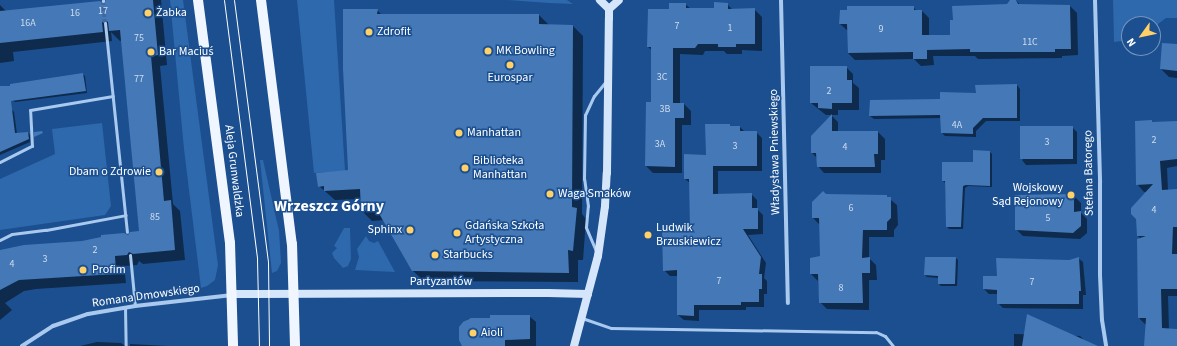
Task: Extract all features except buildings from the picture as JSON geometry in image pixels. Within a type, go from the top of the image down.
[{"type":"main road","name":"Aleja Grunwaldzka","points":[[198,0],[230,243],[233,294],[233,346]]},
{"type":"main road","points":[[261,0],[292,244],[295,293],[295,346]]},
{"type":"street","points":[[574,346],[598,256],[607,173],[609,9],[600,0]]},
{"type":"street","points":[[609,9],[619,0]]},
{"type":"street","name":"Władysława Pniewskiego","points":[[781,0],[788,303]]},
{"type":"street","name":"Stefana Batorego","points":[[1095,0],[1100,183],[1100,282],[1102,320],[1106,346]]},
{"type":"street","name":"Partyzantów","points":[[233,294],[588,294]]},
{"type":"street","name":"Romana Dmowskiego","points":[[22,346],[53,326],[68,319],[125,307],[233,294]]},
{"type":"lane","points":[[105,23],[127,232]]},
{"type":"lane","points":[[598,256],[586,227],[588,206],[584,179],[585,115],[594,96],[608,77]]},
{"type":"lane","points":[[0,162],[32,146],[30,110],[113,96]]},
{"type":"lane","points":[[0,240],[12,234],[46,230],[126,215]]},
{"type":"lane","points":[[130,255],[135,306]]},
{"type":"lane","points":[[125,307],[126,346]]},
{"type":"lane","points":[[582,318],[611,328],[876,332],[885,336],[893,346]]},
{"type":"shaded area","points":[[170,0],[183,0],[218,265],[215,280],[207,286],[201,288],[184,149]]},
{"type":"shaded area","points":[[297,0],[334,0],[345,171],[314,173]]},
{"type":"shaded area","points":[[508,0],[567,0],[573,4],[549,3]]},
{"type":"shaded area","points":[[1113,0],[1177,0],[1177,18],[1166,18],[1161,22],[1161,16],[1121,16],[1121,41],[1114,42]]},
{"type":"shaded area","points":[[102,123],[111,206],[105,215],[0,230],[0,179],[55,154],[52,129]]},
{"type":"shaded area","points":[[260,160],[263,160],[279,231],[281,263],[277,271],[272,273]]},
{"type":"shaded area","points":[[344,228],[350,228],[351,259],[348,266],[343,268],[334,258],[332,253],[337,248],[334,246]]},
{"type":"shaded area","points":[[366,236],[369,241],[374,243],[378,241],[395,272],[355,270],[359,257],[357,249]]},
{"type":"tunnel","points":[[103,1],[105,23]]},
{"type":"tram line","points":[[224,0],[257,259],[259,346]]},
{"type":"tram line","points":[[234,0],[268,262],[269,346]]},
{"type":"place","name":"Żabka","points":[[148,13]]},
{"type":"place","name":"Zdrofit","points":[[369,32]]},
{"type":"place","name":"MK Bowling","points":[[488,51]]},
{"type":"place","name":"Bar Maciuś","points":[[151,52]]},
{"type":"place","name":"Eurospar","points":[[510,65]]},
{"type":"place","name":"Manhattan","points":[[459,133]]},
{"type":"place","name":"Biblioteka Manhattan","points":[[465,168]]},
{"type":"place","name":"Dbam o Zdrowie","points":[[159,172]]},
{"type":"place","name":"Waga Smaków","points":[[550,194]]},
{"type":"place","name":"Wojskowy Sąd Rejonowy","points":[[1071,195]]},
{"type":"place","name":"Sphinx","points":[[410,230]]},
{"type":"place","name":"Gdańska Szkoła Artystyczna","points":[[457,233]]},
{"type":"place","name":"Ludwik Brzuskiewicz","points":[[648,235]]},
{"type":"place","name":"Starbucks","points":[[435,255]]},
{"type":"place","name":"Profim","points":[[83,270]]},
{"type":"place","name":"Aioli","points":[[473,333]]},
{"type":"district","name":"Wrzeszcz Górny","points":[[329,206]]}]
